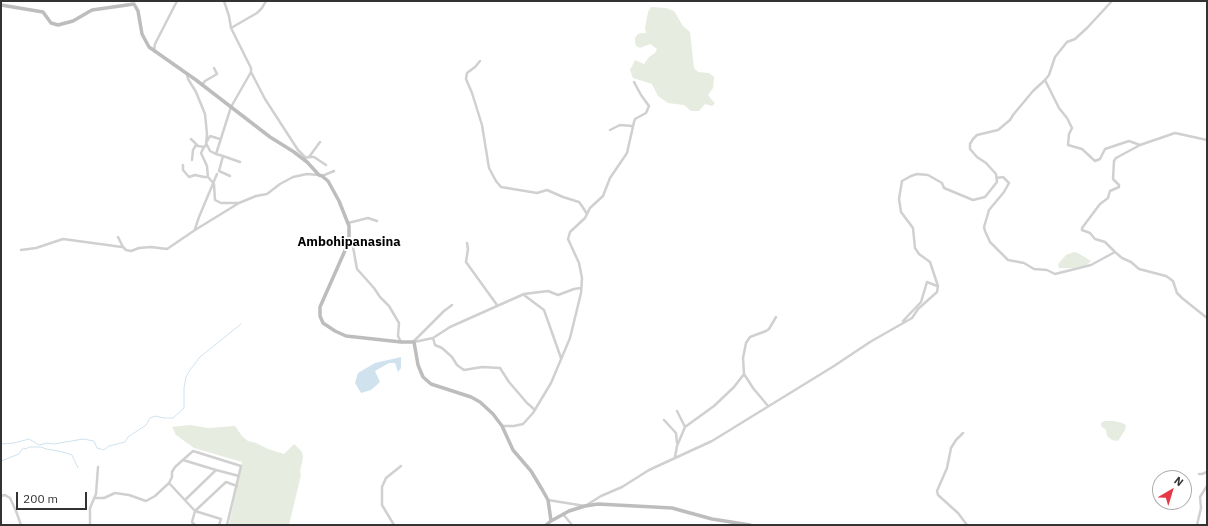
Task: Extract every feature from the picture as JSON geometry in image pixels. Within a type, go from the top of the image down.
[{"type":"street","points":[[154,52],[155,44],[177,1]]},
{"type":"street","points":[[224,1],[231,28],[265,99],[298,150],[328,181],[339,201],[348,224],[348,243],[320,307],[320,316],[323,323],[346,336],[414,342],[433,338],[450,327],[524,294],[548,291],[558,295],[581,288]]},
{"type":"street","points":[[231,28],[257,13],[266,1]]},
{"type":"street","points":[[546,525],[564,514],[585,506],[601,496],[622,487],[649,470],[712,440],[831,368],[899,324],[912,318],[918,309],[937,292],[938,286],[930,262],[919,254],[915,248],[913,228],[901,212],[899,199],[902,181],[917,174],[928,175],[942,183],[944,188],[972,200],[985,196],[997,182],[996,174],[970,149],[970,144],[977,135],[998,130],[1010,120],[1033,91],[1049,75],[1055,57],[1067,42],[1075,39],[1112,1]]},
{"type":"street","points":[[1,5],[43,12],[51,24],[58,25],[73,21],[92,10],[134,4],[138,11],[145,42],[154,52],[306,158],[314,157],[326,165]]},
{"type":"street","points":[[480,61],[467,72],[466,79],[482,125],[489,168],[496,181],[501,187],[537,193],[547,190],[579,202],[587,214]]},
{"type":"street","points":[[202,85],[205,81],[217,74],[214,68]]},
{"type":"street","points":[[216,154],[231,107],[251,72]]},
{"type":"street","points":[[187,74],[205,114],[206,143],[210,151],[240,162]]},
{"type":"street","points":[[1045,80],[1059,108],[1067,118],[1072,128],[1069,134],[1068,145],[1082,149],[1095,161],[1100,159],[1105,149],[1129,141],[1140,145]]},
{"type":"street","points":[[502,426],[524,424],[535,410],[551,383],[570,338],[582,278],[579,263],[568,238],[570,232],[578,226],[590,208],[603,196],[610,178],[627,153],[632,126],[635,119],[646,113],[650,106],[641,95],[634,82]]},
{"type":"street","points":[[610,130],[620,125],[632,126]]},
{"type":"street","points":[[1207,140],[1175,133],[1140,145],[1116,158],[1114,161],[1113,179],[1119,187],[1110,191],[1108,198],[1100,204],[1082,228],[1082,230],[1090,233],[1095,239],[1105,242],[1122,258],[1131,262],[1139,269],[1166,276],[1173,281],[1177,293],[1207,318]]},
{"type":"street","points":[[220,139],[210,136],[201,153],[207,166],[208,177],[214,184],[215,200],[221,203],[239,203]]},
{"type":"street","points":[[191,139],[204,147]]},
{"type":"street","points":[[306,158],[320,142]]},
{"type":"street","points":[[192,160],[192,150],[197,144]]},
{"type":"street","points":[[222,156],[219,172],[230,176]]},
{"type":"street","points":[[183,165],[183,170],[189,177],[195,175],[208,177]]},
{"type":"street","points":[[21,250],[36,248],[64,239],[122,247],[131,251],[139,248],[152,247],[167,249],[239,203],[256,196],[267,194],[280,184],[293,177],[306,174],[321,175],[334,171]]},
{"type":"street","points":[[195,230],[217,174]]},
{"type":"street","points":[[997,178],[1003,177],[1009,183],[1004,192],[988,210],[984,227],[990,242],[1008,260],[1024,263],[1034,269],[1047,270],[1055,274],[1091,265],[1115,252]]},
{"type":"street","points":[[348,224],[368,218],[377,221]]},
{"type":"street","points":[[118,237],[122,247]]},
{"type":"street","points":[[348,243],[353,247],[357,269],[389,306],[399,324],[398,336],[401,342]]},
{"type":"street","points":[[467,243],[468,249],[466,262],[497,306]]},
{"type":"street","points":[[899,324],[921,302],[927,282],[938,286]]},
{"type":"street","points":[[524,294],[544,310],[561,358]]},
{"type":"street","points":[[414,342],[444,311],[452,305]]},
{"type":"street","points":[[768,406],[744,374],[743,358],[746,343],[750,337],[766,331],[776,317]]},
{"type":"street","points":[[433,338],[435,345],[442,348],[452,357],[457,365],[464,370],[482,367],[500,368],[509,382],[527,404],[535,410]]},
{"type":"street","points":[[414,342],[418,365],[423,377],[432,384],[471,397],[480,402],[493,414],[502,426],[514,450],[531,471],[548,500],[551,521]]},
{"type":"street","points":[[675,458],[677,446],[685,427],[714,406],[734,387],[744,374]]},
{"type":"street","points":[[677,411],[685,427]]},
{"type":"street","points":[[664,420],[676,433],[677,446]]},
{"type":"street","points":[[963,433],[951,448],[947,468],[937,491],[938,495],[958,513],[967,525]]},
{"type":"street","points":[[94,498],[104,498],[115,493],[129,495],[146,501],[155,496],[169,483],[175,467],[193,451],[241,466],[227,525]]},
{"type":"street","points":[[183,460],[239,476]]},
{"type":"street","points":[[394,525],[382,505],[382,487],[386,478],[400,466]]},
{"type":"street","points":[[90,525],[90,508],[96,494],[98,467]]},
{"type":"street","points":[[185,500],[217,470]]},
{"type":"street","points":[[1198,474],[1207,472]]},
{"type":"street","points":[[194,525],[192,522],[195,511],[226,482],[237,486]]},
{"type":"street","points":[[169,483],[195,511],[222,519],[219,525]]},
{"type":"street","points":[[1197,525],[1201,508],[1200,497],[1207,486]]},
{"type":"street","points":[[1,496],[5,495],[10,498],[21,525]]},
{"type":"street","points":[[548,500],[585,506],[614,504],[667,508],[712,519],[750,525]]},
{"type":"street","points":[[564,514],[572,525]]},
{"type":"shaded area","points":[[651,7],[666,8],[674,11],[683,26],[690,32],[694,68],[698,72],[709,73],[714,77],[713,88],[708,95],[715,103],[712,106],[705,104],[699,111],[691,111],[684,105],[668,103],[658,96],[652,84],[633,78],[630,70],[635,60],[644,64],[657,49],[650,44],[640,48],[636,46],[635,42],[635,38],[638,34],[646,33],[645,28],[648,12]]},
{"type":"shaded area","points":[[1074,252],[1091,261],[1087,265],[1073,268],[1059,268],[1058,264],[1066,255]]},
{"type":"shaded area","points":[[1104,421],[1114,421],[1126,425],[1125,430],[1118,441],[1112,440],[1107,436],[1106,430],[1101,426],[1101,423]]},
{"type":"shaded area","points":[[190,425],[208,428],[235,426],[242,436],[248,441],[268,449],[284,454],[294,444],[302,452],[303,457],[300,472],[301,475],[289,525],[229,525],[242,462],[194,448],[176,435],[172,427]]},
{"type":"water","points":[[401,357],[401,368],[398,372],[395,363],[389,363],[375,371],[380,382],[371,390],[361,393],[355,383],[358,373],[375,363]]},
{"type":"waterway","points":[[1,444],[14,443],[29,439],[39,445],[83,439],[94,441],[97,448],[104,450],[109,446],[125,442],[128,437],[146,425],[150,418],[155,416],[173,418],[184,408],[184,388],[186,377],[190,370],[200,357],[241,324]]},
{"type":"waterway","points":[[1,461],[19,454],[23,448],[41,447],[72,455],[78,468]]},
{"type":"district","name":"Ambohipanasina","points":[[349,242]]}]
